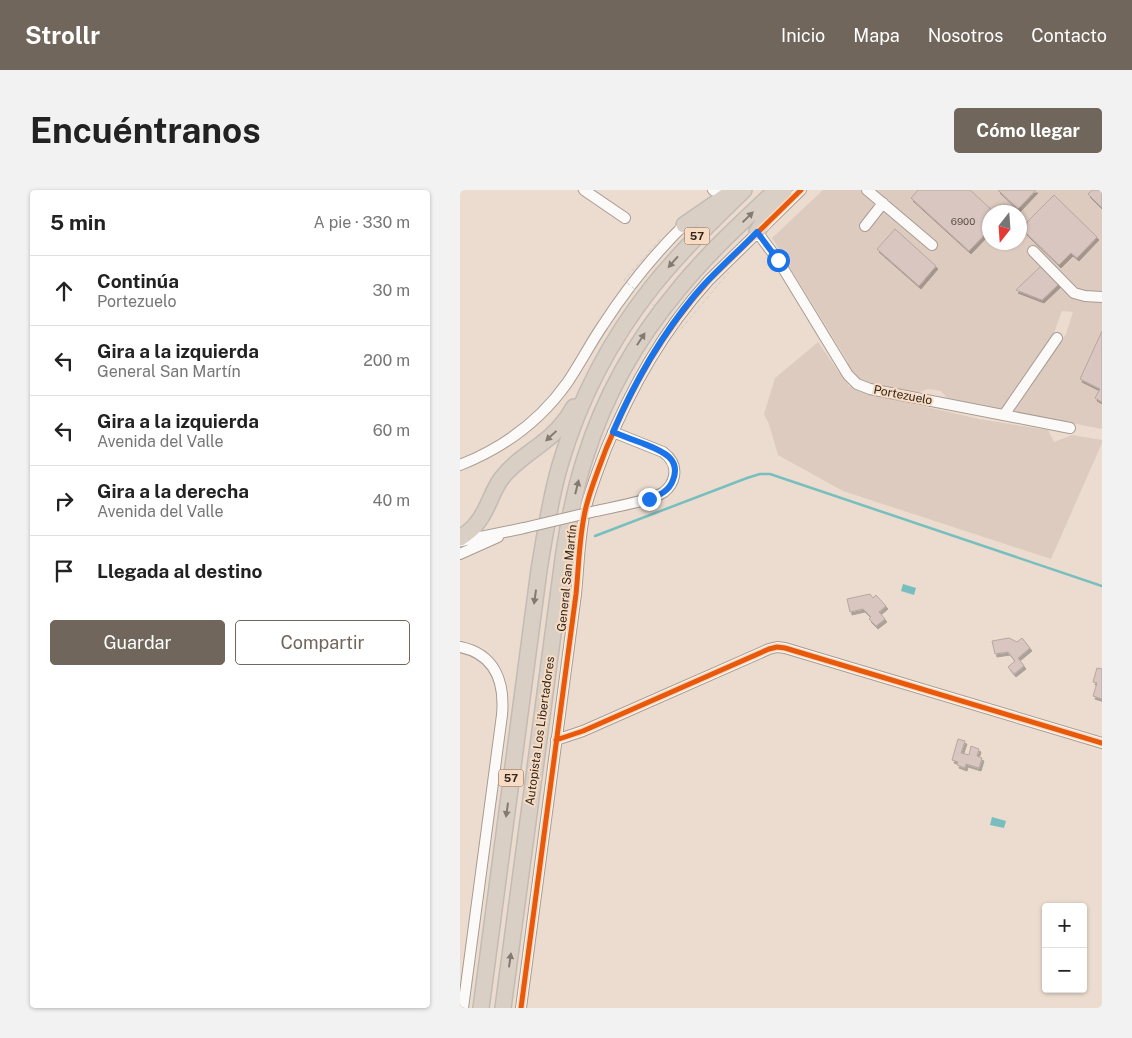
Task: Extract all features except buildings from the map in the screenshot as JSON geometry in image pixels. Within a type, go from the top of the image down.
[{"type":"highway","points":[[684,225],[734,190]]},
{"type":"highway","name":"Autopista Los Libertadores","points":[[480,1008],[547,520],[566,444],[599,367],[620,332],[653,286],[688,246],[744,190]]},
{"type":"highway","name":"Autopista Los Libertadores","points":[[503,1008],[563,558],[571,511],[584,460],[596,425],[611,392],[626,363],[650,325],[696,268],[776,190]]},
{"type":"highway","points":[[757,232],[785,190]]},
{"type":"highway","points":[[460,540],[477,524],[493,492],[508,471],[562,425],[599,367]]},
{"type":"street","points":[[584,190],[625,218]]},
{"type":"street","name":"General San Martín","points":[[521,1008],[576,594],[584,517],[592,487],[625,404],[642,373],[671,328],[696,295],[801,190]]},
{"type":"street","points":[[867,190],[932,245]]},
{"type":"street","points":[[460,465],[485,454],[507,441],[524,429],[549,405],[567,383],[624,295],[646,267],[717,191]]},
{"type":"street","points":[[864,226],[883,203]]},
{"type":"street","name":"Portezuelo","points":[[757,232],[778,260],[848,375],[858,384],[870,389],[1070,428]]},
{"type":"street","points":[[1033,251],[1074,292],[1085,296],[1102,297]]},
{"type":"street","points":[[1004,414],[1057,338]]},
{"type":"street","points":[[460,540],[524,528],[655,497],[666,491],[674,477],[674,465],[669,458],[663,452],[613,432]]},
{"type":"street","points":[[460,554],[513,530]]},
{"type":"street","points":[[460,647],[477,653],[494,669],[501,685],[503,708],[463,1008]]},
{"type":"street","points":[[556,740],[583,731],[777,647],[1102,743]]},
{"type":"path","points":[[660,238],[624,280],[681,329],[729,272]]},
{"type":"shaded area","points":[[823,190],[1102,190],[1102,429],[1015,412],[1015,408],[1066,334],[1073,312],[1062,311],[1054,333],[1003,410],[948,399],[941,391],[928,389],[917,393],[869,384],[856,378],[848,366],[848,362],[772,238]]},
{"type":"shaded area","points":[[818,342],[849,386],[861,392],[979,419],[1048,430],[1054,442],[1072,435],[1102,440],[1051,559],[843,491],[778,455],[769,424],[764,414],[775,378]]},
{"type":"water","points":[[903,584],[916,588],[914,595],[901,591]]},
{"type":"water","points":[[992,817],[1006,821],[1004,828],[990,825]]},
{"type":"waterway","points":[[595,536],[747,478],[760,474],[770,474],[1102,586]]},
{"type":"cycle path","points":[[521,1008],[576,594],[582,528],[593,485],[606,449],[638,381],[677,319],[709,280],[801,190]]},
{"type":"cycle path","points":[[556,740],[583,731],[777,647],[1102,743]]},
{"type":"route","points":[[649,499],[666,491],[673,481],[675,468],[672,461],[663,452],[613,432],[631,392],[655,350],[679,316],[709,280],[757,232],[778,260]]}]
